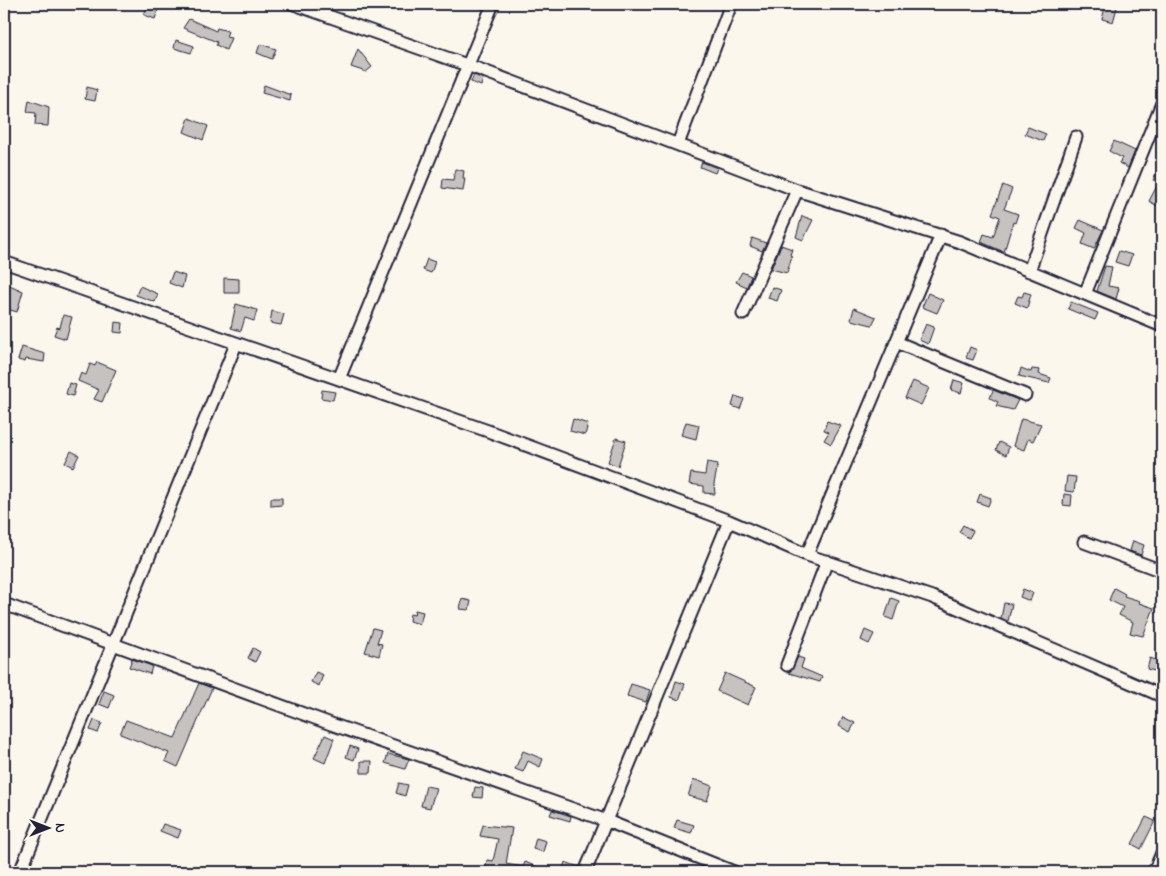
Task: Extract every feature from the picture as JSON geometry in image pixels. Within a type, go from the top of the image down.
[{"type":"street","points":[[294,4],[468,65],[796,190],[941,235],[1162,326]]},
{"type":"street","points":[[339,379],[493,4]]},
{"type":"street","points":[[678,144],[731,4]]},
{"type":"street","points":[[1086,294],[1162,103]]},
{"type":"street","points":[[1029,270],[1076,137]]},
{"type":"street","points":[[743,314],[796,190]]},
{"type":"street","points":[[807,555],[941,235]]},
{"type":"street","points":[[4,262],[488,431],[729,521],[807,555],[932,597],[1162,696]]},
{"type":"street","points":[[896,342],[1025,395]]},
{"type":"street","points":[[20,872],[236,344]]},
{"type":"street","points":[[586,872],[729,521]]},
{"type":"street","points":[[1084,542],[1162,571]]},
{"type":"street","points":[[788,665],[827,562]]},
{"type":"street","points":[[4,604],[331,724],[607,821],[707,867],[734,872]]},
{"type":"street","points":[[1154,872],[1162,852]]},
{"type":"building","points":[[151,4],[159,7],[155,19],[144,15],[147,7],[150,8]]},
{"type":"building","points":[[1106,4],[1118,4],[1113,22],[1102,19]]},
{"type":"building","points":[[189,19],[216,31],[217,28],[228,31],[226,37],[231,38],[226,50],[216,45],[217,42],[183,28]]},
{"type":"building","points":[[176,40],[194,46],[191,53],[174,48]]},
{"type":"building","points":[[260,44],[276,49],[272,59],[257,53]]},
{"type":"building","points":[[358,49],[372,67],[366,72],[351,67]]},
{"type":"building","points":[[474,75],[483,79],[481,86],[471,82]]},
{"type":"building","points":[[264,85],[291,95],[290,101],[262,93]]},
{"type":"building","points":[[87,87],[97,90],[95,101],[85,99]]},
{"type":"building","points":[[29,100],[49,107],[48,126],[35,125],[36,113],[27,112]]},
{"type":"building","points":[[189,118],[208,126],[203,140],[184,132]]},
{"type":"building","points":[[1028,127],[1046,134],[1043,141],[1025,134]]},
{"type":"building","points":[[1114,141],[1135,151],[1128,168],[1119,163],[1122,158],[1109,151]]},
{"type":"building","points":[[1162,159],[1162,201],[1159,207],[1149,201],[1159,182],[1153,180]]},
{"type":"building","points":[[702,162],[717,168],[715,173],[700,167]]},
{"type":"building","points":[[455,169],[464,171],[463,191],[442,188],[443,179],[453,180]]},
{"type":"building","points":[[1003,185],[1012,189],[1004,209],[1018,214],[1015,223],[1013,222],[1004,252],[981,242],[984,234],[993,237],[1000,217],[992,214]]},
{"type":"building","points":[[802,216],[813,220],[803,240],[796,237]]},
{"type":"building","points":[[1080,220],[1103,230],[1094,249],[1082,244],[1086,233],[1076,228]]},
{"type":"building","points":[[752,238],[766,243],[762,251],[750,246]]},
{"type":"building","points":[[781,245],[792,249],[787,273],[771,269]]},
{"type":"building","points":[[1119,251],[1132,255],[1128,266],[1115,262]]},
{"type":"building","points":[[427,259],[435,262],[431,273],[423,270]]},
{"type":"building","points":[[1105,266],[1112,267],[1108,286],[1119,288],[1116,299],[1097,291]]},
{"type":"building","points":[[173,272],[185,276],[182,288],[169,283]]},
{"type":"building","points":[[742,272],[751,276],[747,287],[736,282]]},
{"type":"building","points":[[224,278],[239,279],[239,293],[224,293]]},
{"type":"building","points":[[5,283],[23,291],[17,312],[4,308]]},
{"type":"building","points":[[140,286],[158,294],[155,302],[136,295]]},
{"type":"building","points":[[772,287],[781,290],[777,301],[768,298]]},
{"type":"building","points":[[1024,292],[1031,294],[1027,308],[1015,303],[1018,296],[1022,297]]},
{"type":"building","points":[[928,293],[943,300],[937,313],[922,307]]},
{"type":"building","points":[[1071,302],[1098,313],[1095,320],[1068,309]]},
{"type":"building","points":[[236,304],[257,310],[254,321],[245,318],[241,331],[231,328]]},
{"type":"building","points":[[854,308],[876,317],[872,325],[851,320]]},
{"type":"building","points":[[272,311],[284,314],[281,325],[270,323]]},
{"type":"building","points":[[63,315],[72,317],[66,339],[54,335],[57,327],[60,328]]},
{"type":"building","points":[[115,322],[123,323],[122,333],[114,332]]},
{"type":"building","points":[[926,324],[934,327],[928,344],[919,340]]},
{"type":"building","points":[[22,347],[45,354],[44,362],[26,359],[25,362],[18,360]]},
{"type":"building","points":[[970,347],[977,350],[973,360],[966,358]]},
{"type":"building","points":[[97,362],[116,370],[102,402],[94,399],[99,390],[78,381],[81,373],[86,375],[90,364],[95,366]]},
{"type":"building","points":[[1021,368],[1031,372],[1032,369],[1040,370],[1039,374],[1051,378],[1049,383],[1019,376]]},
{"type":"building","points":[[954,380],[964,383],[961,393],[951,390]]},
{"type":"building","points":[[913,381],[929,388],[921,405],[905,398]]},
{"type":"building","points":[[69,383],[76,385],[73,396],[66,394]]},
{"type":"building","points":[[322,390],[335,392],[333,400],[321,398]]},
{"type":"building","points":[[993,390],[1018,400],[1013,410],[996,406],[998,402],[990,398]]},
{"type":"building","points":[[735,396],[744,399],[740,409],[732,406]]},
{"type":"building","points":[[573,419],[588,424],[585,435],[570,431]]},
{"type":"building","points":[[1021,419],[1041,424],[1033,441],[1028,439],[1024,450],[1013,446]]},
{"type":"building","points":[[827,421],[841,426],[831,444],[824,440],[829,432],[824,430]]},
{"type":"building","points":[[686,422],[699,425],[696,439],[681,435]]},
{"type":"building","points":[[616,438],[626,441],[618,466],[608,462]]},
{"type":"building","points":[[999,442],[1009,447],[1006,455],[996,450]]},
{"type":"building","points":[[71,451],[79,455],[73,467],[65,463]]},
{"type":"building","points":[[707,462],[718,464],[714,484],[715,494],[704,493],[704,486],[689,484],[691,473],[705,475]]},
{"type":"building","points":[[1067,476],[1076,477],[1074,492],[1065,491]]},
{"type":"building","points":[[980,494],[991,498],[988,506],[977,502]]},
{"type":"building","points":[[1064,494],[1072,495],[1071,506],[1063,505]]},
{"type":"building","points":[[271,498],[282,498],[282,505],[271,506]]},
{"type":"building","points":[[963,525],[973,531],[969,538],[959,532]]},
{"type":"building","points":[[1133,541],[1144,545],[1141,555],[1130,551]]},
{"type":"building","points":[[1114,588],[1125,594],[1124,596],[1154,608],[1143,636],[1130,633],[1133,622],[1119,615],[1123,607],[1109,600]]},
{"type":"building","points":[[1023,589],[1033,593],[1030,601],[1020,597]]},
{"type":"building","points":[[891,598],[899,601],[893,620],[885,617]]},
{"type":"building","points":[[462,599],[471,601],[469,610],[460,609]]},
{"type":"building","points":[[1004,603],[1012,604],[1008,621],[1001,618]]},
{"type":"building","points":[[415,610],[423,612],[420,624],[409,621],[410,614],[414,615]]},
{"type":"building","points":[[373,628],[381,630],[377,643],[382,644],[379,656],[365,652]]},
{"type":"building","points":[[865,630],[874,634],[869,644],[861,640]]},
{"type":"building","points":[[253,648],[260,652],[255,662],[248,658]]},
{"type":"building","points":[[798,657],[804,659],[801,668],[822,677],[820,682],[789,673]]},
{"type":"building","points":[[1150,658],[1162,662],[1162,673],[1147,669]]},
{"type":"building","points":[[132,659],[152,666],[150,674],[129,667]]},
{"type":"building","points":[[316,672],[323,675],[319,686],[311,682]]},
{"type":"building","points":[[725,673],[756,687],[748,705],[717,691]]},
{"type":"building","points":[[676,681],[685,684],[679,700],[671,697]]},
{"type":"building","points":[[199,683],[212,688],[178,767],[165,761],[169,753],[120,734],[126,720],[175,738]]},
{"type":"building","points":[[631,684],[650,690],[646,702],[627,696]]},
{"type":"building","points":[[104,691],[114,695],[109,708],[99,704]]},
{"type":"building","points":[[843,717],[855,723],[850,732],[839,726]]},
{"type":"building","points":[[94,720],[102,723],[98,733],[90,730]]},
{"type":"building","points":[[325,735],[334,739],[325,763],[314,758]]},
{"type":"building","points":[[350,746],[358,749],[354,760],[346,757]]},
{"type":"building","points":[[523,751],[543,759],[540,767],[528,761],[523,772],[515,769]]},
{"type":"building","points":[[388,754],[409,759],[405,769],[385,763]]},
{"type":"building","points":[[361,761],[372,761],[371,773],[361,773]]},
{"type":"building","points":[[696,780],[712,786],[707,801],[688,796],[693,781]]},
{"type":"building","points":[[399,783],[408,785],[405,796],[396,793]]},
{"type":"building","points":[[426,786],[436,788],[430,808],[421,806]]},
{"type":"building","points":[[475,787],[483,788],[482,798],[473,797]]},
{"type":"building","points":[[552,810],[571,816],[570,821],[550,815]]},
{"type":"building","points":[[1146,817],[1155,821],[1141,849],[1132,844]]},
{"type":"building","points":[[677,820],[694,825],[691,833],[674,828]]},
{"type":"building","points":[[163,824],[181,830],[178,838],[160,831]]},
{"type":"building","points":[[483,825],[512,828],[506,864],[523,867],[525,862],[549,872],[485,872],[487,860],[493,861],[498,839],[480,836]]},
{"type":"building","points":[[536,838],[546,841],[543,852],[533,849]]},
{"type":"building","points":[[565,862],[579,867],[578,872],[562,872]]}]
